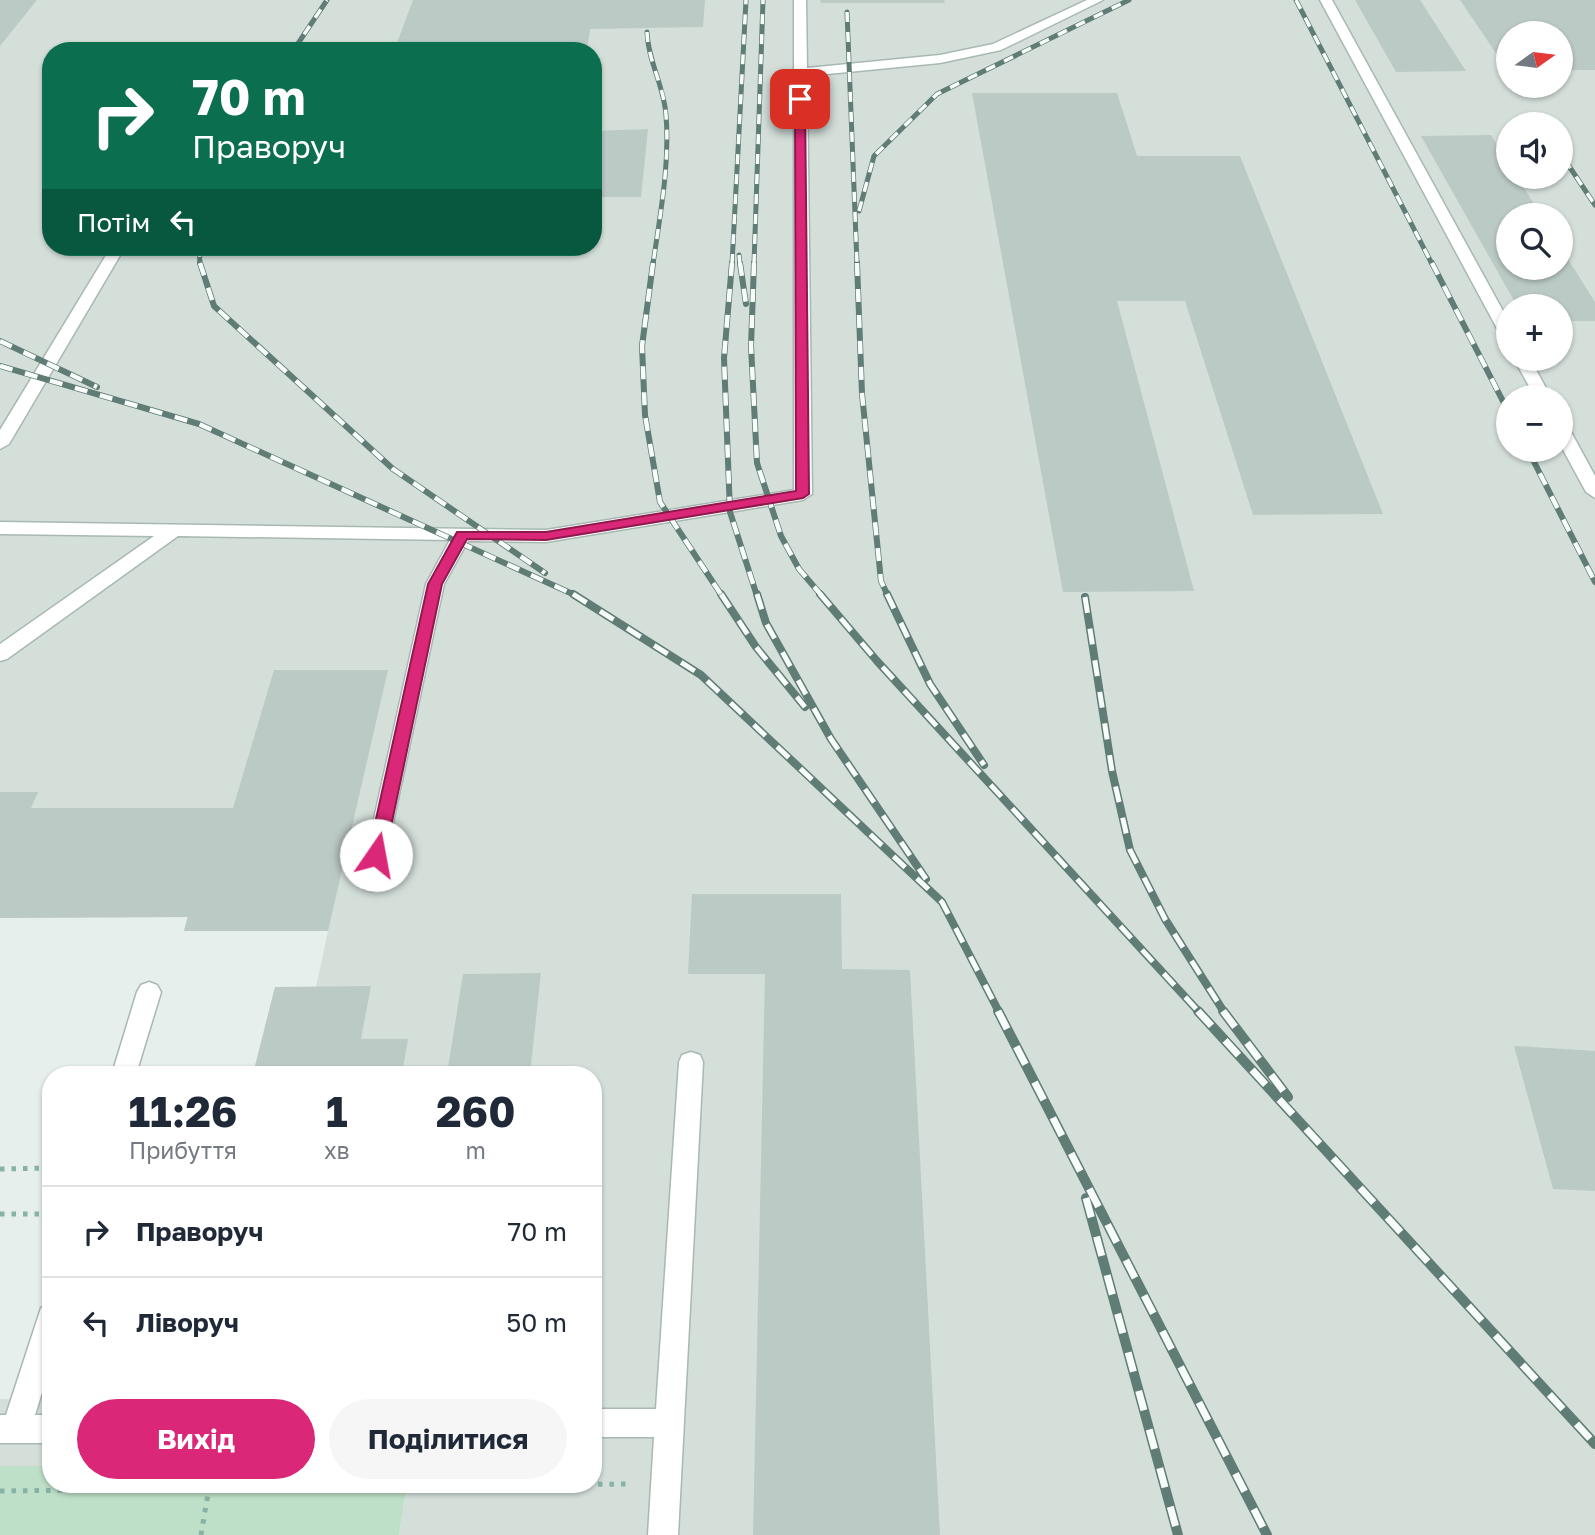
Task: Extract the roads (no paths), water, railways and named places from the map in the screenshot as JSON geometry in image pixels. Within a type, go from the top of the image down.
[{"type":"lane","points":[[0,528],[546,536],[803,494],[800,0]]},
{"type":"lane","points":[[800,73],[940,59],[997,47],[1097,0]]},
{"type":"lane","points":[[1326,0],[1496,312]]},
{"type":"lane","points":[[0,444],[113,256]]},
{"type":"lane","points":[[1573,452],[1595,492]]},
{"type":"lane","points":[[0,654],[175,530]]},
{"type":"lane","points":[[371,882],[435,584],[462,535]]},
{"type":"lane","points":[[126,1066],[149,992]]},
{"type":"lane","points":[[663,1535],[691,1062]]},
{"type":"lane","points":[[42,1340],[8,1429],[42,1429]]},
{"type":"lane","points":[[602,1423],[670,1423]]},
{"type":"railway","points":[[299,42],[327,0]]},
{"type":"railway","points":[[732,264],[746,0]]},
{"type":"railway","points":[[754,264],[763,0]]},
{"type":"railway","points":[[859,211],[874,156],[937,94],[1129,0]]},
{"type":"railway","points":[[1296,0],[1432,264]]},
{"type":"railway","points":[[847,12],[857,264]]},
{"type":"railway","points":[[647,32],[650,53],[665,104],[667,134],[664,190],[653,264]]},
{"type":"railway","points":[[1573,172],[1595,205]]},
{"type":"railway","points":[[739,255],[740,264]]},
{"type":"railway","points":[[200,256],[200,264]]},
{"type":"railway","points":[[200,263],[214,306],[393,469],[545,573]]},
{"type":"railway","points":[[653,263],[642,346],[645,415],[660,502],[722,596]]},
{"type":"railway","points":[[732,263],[724,358],[730,512],[757,596]]},
{"type":"railway","points":[[740,263],[746,304]]},
{"type":"railway","points":[[754,263],[751,346],[757,463],[781,536],[799,569],[822,596]]},
{"type":"railway","points":[[857,263],[862,394],[881,581],[888,596]]},
{"type":"railway","points":[[1432,263],[1496,388]]},
{"type":"railway","points":[[0,341],[97,387]]},
{"type":"railway","points":[[0,366],[199,424],[574,595]]},
{"type":"railway","points":[[1534,462],[1595,582]]},
{"type":"railway","points":[[721,594],[756,647],[805,707]]},
{"type":"railway","points":[[757,594],[766,623],[831,739],[926,879]]},
{"type":"railway","points":[[820,594],[877,661],[1199,1012]]},
{"type":"railway","points":[[887,594],[930,684],[984,765]]},
{"type":"railway","points":[[574,595],[701,675],[942,902],[999,1012]]},
{"type":"railway","points":[[1085,597],[1112,771],[1130,850],[1165,919],[1224,1012]]},
{"type":"railway","points":[[998,1011],[1267,1535]]},
{"type":"railway","points":[[1198,1011],[1595,1444]]},
{"type":"railway","points":[[1223,1011],[1288,1097]]},
{"type":"railway","points":[[1086,1198],[1178,1535]]}]
